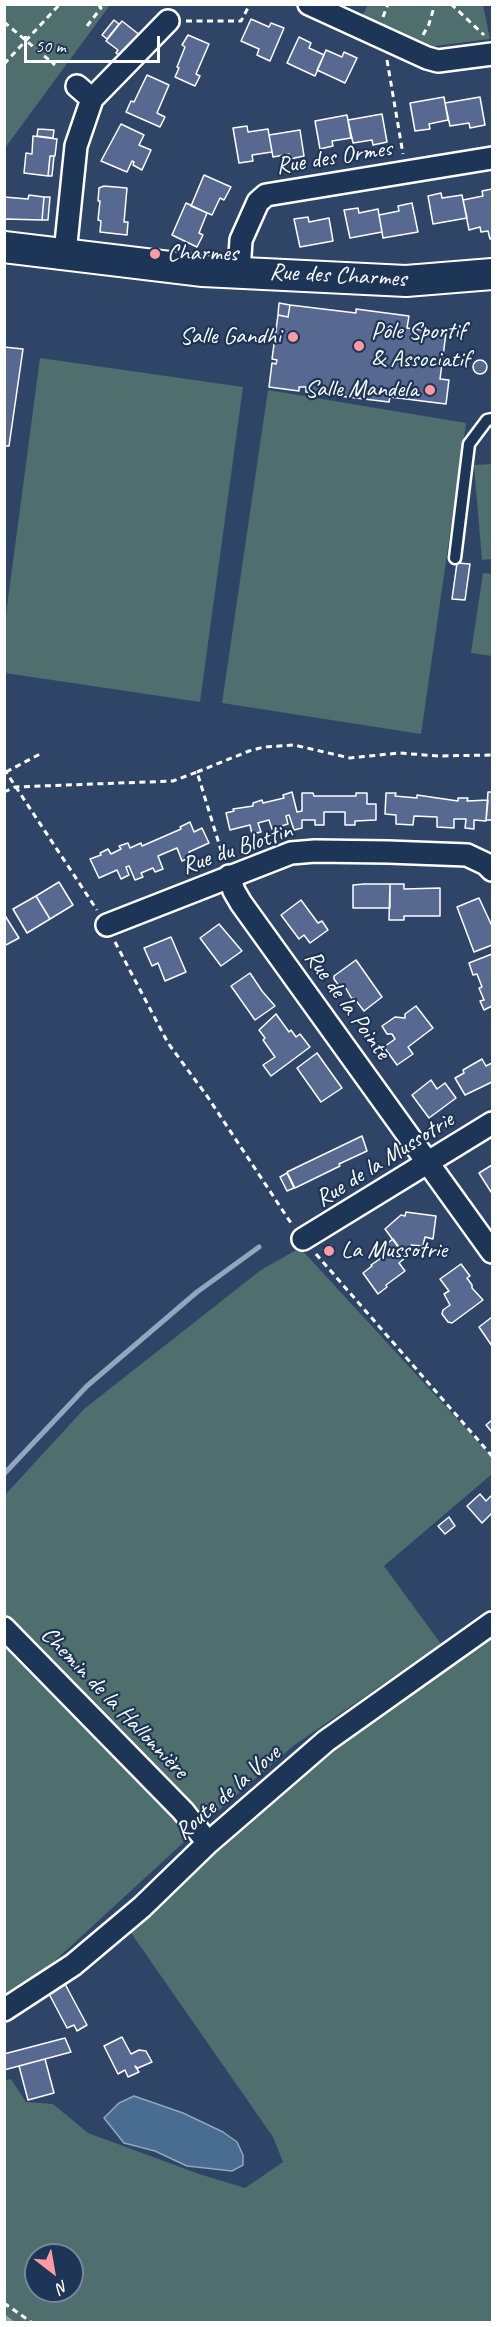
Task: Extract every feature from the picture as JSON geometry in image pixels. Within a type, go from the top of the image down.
[{"type":"street","points":[[309,4],[438,61],[489,44]]},
{"type":"street","points":[[65,253],[76,146],[85,93],[168,21]]},
{"type":"street","name":"Rue des Ormes","points":[[239,272],[241,240],[258,202],[266,195],[492,158]]},
{"type":"street","name":"Rue des Charmes","points":[[4,247],[203,271],[406,281],[492,274]]},
{"type":"street","name":"Rue du Blottin","points":[[107,925],[291,853],[315,851],[467,855],[486,864],[492,870]]},
{"type":"street","name":"Rue de la Pointe","points":[[229,876],[234,891],[242,903],[492,1252]]},
{"type":"street","name":"Rue de la Mussotrie","points":[[303,1239],[492,1123]]},
{"type":"street","name":"Route de la Vove","points":[[4,2010],[74,1965],[142,1907],[208,1843],[326,1741],[492,1623]]},
{"type":"street","name":"Chemin de la Hallonnière","points":[[4,1628],[183,1811],[208,1843]]},
{"type":"lane","points":[[455,558],[468,444],[488,420],[492,419]]},
{"type":"path","points":[[4,64],[60,4]]},
{"type":"path","points":[[87,26],[101,8],[98,4]]},
{"type":"path","points":[[168,21],[241,21],[250,4]]},
{"type":"path","points":[[418,54],[435,4]]},
{"type":"path","points":[[451,4],[489,44]]},
{"type":"path","points":[[4,22],[55,65]]},
{"type":"path","points":[[389,41],[386,56],[406,172]]},
{"type":"path","points":[[4,792],[15,787],[173,781],[264,747],[294,745],[350,758],[399,753],[438,756],[492,755]]},
{"type":"path","points":[[6,771],[40,754]]},
{"type":"path","points":[[197,772],[229,876]]},
{"type":"path","points":[[207,1096],[303,1239],[492,1456]]},
{"type":"path","points":[[4,2303],[31,2322]]},
{"type":"green space","points":[[4,5],[110,5],[5,148]]},
{"type":"green space","points":[[368,5],[483,5],[490,39],[427,47],[362,16]]},
{"type":"green space","points":[[40,358],[243,387],[200,702],[5,673],[5,622]]},
{"type":"green space","points":[[268,390],[466,423],[421,734],[222,703]]},
{"type":"green space","points":[[492,464],[492,559],[482,560],[474,465]]},
{"type":"green space","points":[[483,573],[492,574],[492,656],[471,653]]},
{"type":"green space","points":[[300,1248],[492,1457],[492,1474],[384,1566],[441,1644],[293,1746],[210,1818],[46,1969],[5,1998],[4,1496],[84,1409],[261,1270]]},
{"type":"green space","points":[[492,1637],[492,2322],[5,2322],[5,2081],[11,2079],[26,2102],[53,2104],[88,2133],[199,2174],[245,2188],[283,2162],[273,2137],[129,1930],[330,1752]]},
{"type":"water","points":[[134,2096],[183,2113],[223,2132],[237,2142],[243,2155],[243,2165],[232,2171],[187,2166],[155,2151],[124,2143],[104,2118],[119,2103]]},
{"type":"building","points":[[251,19],[269,27],[271,23],[284,28],[270,61],[257,55],[259,49],[241,41]]},
{"type":"building","points":[[114,20],[119,24],[107,39],[102,35]]},
{"type":"building","points":[[122,21],[141,36],[123,58],[116,53],[118,50],[106,41]]},
{"type":"building","points":[[188,35],[209,44],[196,74],[200,76],[195,86],[175,77],[185,47],[182,45]]},
{"type":"building","points":[[299,37],[311,43],[309,48],[324,55],[315,76],[287,63]]},
{"type":"building","points":[[326,50],[342,57],[344,52],[357,58],[345,83],[317,70]]},
{"type":"building","points":[[147,75],[169,85],[157,113],[165,117],[160,127],[126,112],[131,101],[134,102]]},
{"type":"building","points":[[444,97],[448,120],[429,124],[430,129],[415,131],[410,103]]},
{"type":"building","points":[[480,97],[485,125],[470,128],[469,123],[450,126],[445,103]]},
{"type":"building","points":[[382,114],[387,142],[373,145],[372,140],[353,143],[348,120]]},
{"type":"building","points":[[347,115],[351,138],[332,141],[333,146],[320,149],[315,121]]},
{"type":"building","points":[[121,124],[144,135],[139,145],[151,150],[142,170],[133,165],[132,161],[127,172],[101,161]]},
{"type":"building","points":[[247,126],[248,132],[268,129],[272,152],[252,155],[253,161],[239,163],[233,128]]},
{"type":"building","points":[[38,129],[54,130],[53,138],[37,136]]},
{"type":"building","points":[[300,130],[304,156],[290,159],[289,154],[273,157],[269,135]]},
{"type":"building","points":[[33,136],[57,139],[55,156],[50,156],[48,176],[24,173],[26,153],[32,154]]},
{"type":"building","points":[[50,156],[54,156],[52,176],[48,176]]},
{"type":"building","points":[[204,175],[231,187],[224,200],[220,198],[212,215],[191,206]]},
{"type":"building","points":[[104,186],[127,188],[124,222],[128,222],[127,235],[100,232],[99,188]]},
{"type":"building","points":[[492,189],[492,238],[490,239],[488,231],[481,232],[480,227],[469,230],[463,200],[483,196],[482,191]]},
{"type":"building","points":[[441,193],[442,198],[462,195],[467,218],[433,224],[428,196]]},
{"type":"building","points":[[29,195],[44,197],[42,220],[5,219],[4,221],[4,197],[28,199]]},
{"type":"building","points":[[44,197],[50,197],[48,220],[42,220]]},
{"type":"building","points":[[186,203],[207,213],[199,233],[203,235],[197,247],[172,235]]},
{"type":"building","points":[[412,203],[418,232],[383,238],[379,215],[399,211],[398,206]]},
{"type":"building","points":[[358,208],[359,213],[378,209],[382,232],[350,238],[344,210]]},
{"type":"building","points":[[308,217],[309,222],[329,218],[333,241],[300,247],[294,219]]},
{"type":"building","points":[[279,303],[290,305],[288,317],[278,315]]},
{"type":"building","name":"Pôle Sportif & Associatif","points":[[290,305],[356,313],[356,309],[409,316],[407,328],[446,333],[440,379],[449,380],[446,404],[390,397],[389,402],[306,392],[306,387],[299,387],[299,391],[269,387],[272,363],[276,364],[277,360],[272,359],[278,315],[288,317]]},
{"type":"building","points":[[4,347],[23,349],[9,446],[4,446]]},
{"type":"building","points":[[477,360],[483,360],[487,367],[483,374],[477,374],[473,370],[473,364]]},
{"type":"building","points":[[457,563],[470,564],[465,600],[452,599]]},
{"type":"building","points":[[292,792],[297,812],[302,811],[302,793],[313,793],[314,796],[356,796],[356,793],[367,793],[367,804],[376,804],[376,820],[355,821],[355,825],[345,825],[345,812],[324,812],[324,825],[315,825],[315,820],[302,820],[302,828],[294,830],[289,815],[286,816],[288,824],[272,829],[269,820],[258,823],[261,832],[252,834],[250,825],[230,830],[226,813],[234,811],[233,809],[253,806],[253,803],[262,800],[263,803],[284,798],[283,795]]},
{"type":"building","points":[[488,792],[492,792],[492,820],[486,820]]},
{"type":"building","points":[[386,793],[396,793],[395,796],[417,798],[417,795],[458,801],[458,798],[468,798],[467,801],[488,800],[486,821],[474,820],[474,829],[465,828],[466,819],[454,819],[454,828],[437,827],[437,817],[414,816],[413,825],[396,824],[396,815],[385,814]]},
{"type":"building","points":[[190,822],[194,832],[202,828],[209,843],[189,852],[191,857],[182,861],[177,848],[158,856],[163,869],[155,872],[153,868],[141,873],[143,877],[135,880],[129,866],[126,867],[129,875],[121,879],[117,870],[99,878],[90,859],[101,855],[100,853],[108,849],[111,854],[121,849],[119,846],[128,843],[130,848],[141,843],[142,846],[181,829],[180,827]]},
{"type":"building","points":[[59,882],[73,905],[50,919],[36,896]]},
{"type":"building","points":[[390,884],[390,908],[353,908],[353,885]]},
{"type":"building","points":[[390,884],[404,884],[404,889],[440,888],[440,916],[404,916],[404,920],[389,920]]},
{"type":"building","points":[[36,896],[50,919],[27,933],[13,909]]},
{"type":"building","points":[[479,898],[492,926],[492,945],[474,952],[457,907]]},
{"type":"building","points":[[301,900],[318,923],[322,921],[328,930],[310,943],[304,935],[299,939],[281,915]]},
{"type":"building","points":[[4,914],[19,938],[4,946]]},
{"type":"building","points":[[219,924],[242,951],[221,966],[200,938]]},
{"type":"building","points":[[171,937],[186,972],[165,981],[158,963],[152,966],[144,948]]},
{"type":"building","points":[[492,954],[492,1006],[484,1010],[480,1001],[484,1000],[479,988],[482,987],[477,974],[473,975],[469,963]]},
{"type":"building","points":[[356,960],[382,997],[364,1011],[354,998],[352,999],[344,985],[339,986],[334,979],[334,976]]},
{"type":"building","points":[[250,973],[275,1006],[255,1020],[231,986]]},
{"type":"building","points":[[416,1006],[433,1028],[408,1047],[413,1054],[397,1065],[384,1047],[395,1039],[392,1034],[387,1034],[382,1026],[395,1017],[405,1018],[405,1014]]},
{"type":"building","points":[[276,1014],[289,1032],[291,1030],[296,1037],[300,1034],[310,1047],[271,1076],[263,1065],[275,1057],[259,1030]]},
{"type":"building","points":[[317,1053],[342,1088],[321,1102],[297,1068]]},
{"type":"building","points":[[482,1059],[486,1066],[492,1063],[492,1082],[465,1095],[455,1078],[464,1073],[463,1070]]},
{"type":"building","points":[[431,1080],[437,1089],[445,1083],[456,1098],[429,1118],[412,1095]]},
{"type":"building","points":[[362,1136],[367,1151],[295,1188],[287,1172]]},
{"type":"building","points":[[492,1165],[492,1191],[491,1192],[479,1173]]},
{"type":"building","points":[[287,1173],[294,1188],[287,1191],[280,1177]]},
{"type":"building","points":[[406,1212],[436,1216],[433,1239],[425,1237],[423,1246],[411,1245],[402,1252],[385,1229],[401,1215],[405,1216]]},
{"type":"building","points":[[393,1239],[406,1257],[399,1263],[405,1271],[378,1294],[363,1273],[390,1252],[385,1245]]},
{"type":"building","name":"La Mussotrie","points":[[331,1245],[335,1251],[326,1256],[323,1250]]},
{"type":"building","points":[[461,1264],[470,1276],[467,1278],[472,1288],[483,1300],[452,1323],[448,1322],[442,1314],[443,1310],[450,1305],[444,1294],[449,1291],[440,1279]]},
{"type":"building","points":[[492,1317],[492,1346],[479,1327]]},
{"type":"building","points":[[492,1420],[492,1430],[491,1431],[486,1425]]},
{"type":"building","points":[[480,1494],[486,1501],[492,1495],[492,1513],[482,1523],[467,1506]]},
{"type":"building","points":[[449,1517],[455,1526],[445,1534],[438,1526]]},
{"type":"building","points":[[65,1984],[87,2025],[77,2031],[74,2025],[67,2028],[48,1992]]},
{"type":"building","points":[[122,2037],[131,2054],[139,2050],[146,2051],[152,2062],[138,2068],[135,2066],[139,2072],[128,2077],[125,2070],[118,2074],[104,2046]]},
{"type":"building","points":[[65,2038],[71,2052],[4,2070],[4,2054]]},
{"type":"building","points":[[45,2059],[54,2093],[28,2100],[19,2066]]},
{"type":"waterway","points":[[4,1474],[87,1386],[197,1292],[259,1247]]},
{"type":"waterway","points":[[4,2317],[11,2322]]},
{"type":"place","name":"Charmes","points":[[155,254]]},
{"type":"place","name":"Salle Gandhi","points":[[293,337]]},
{"type":"place","name":"Pôle Sportif & Associatif","points":[[359,346]]},
{"type":"place","name":"Salle Mandela","points":[[430,390]]},
{"type":"place","name":"La Mussotrie","points":[[329,1251]]}]
